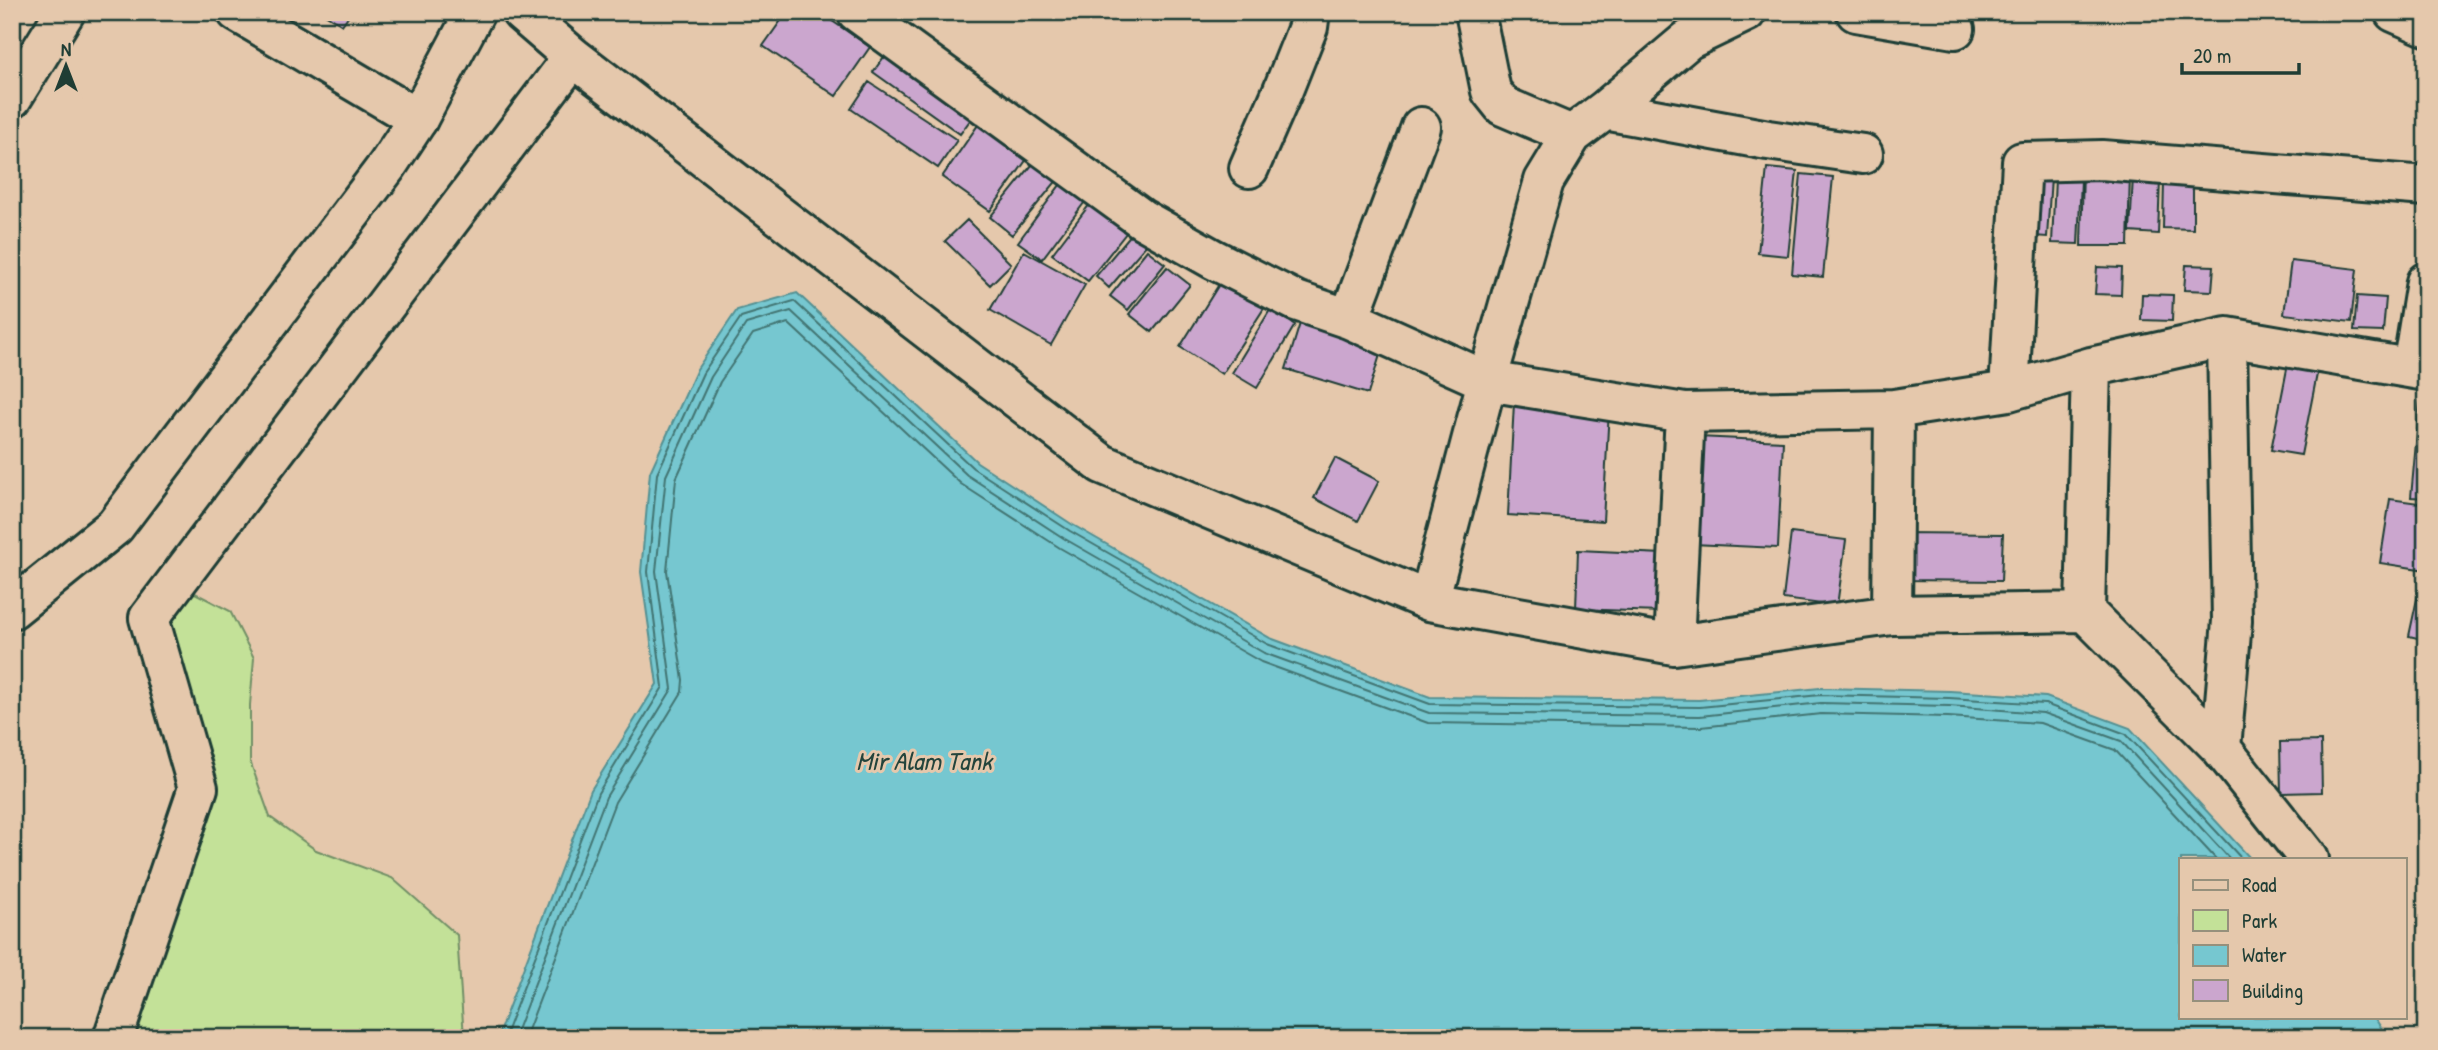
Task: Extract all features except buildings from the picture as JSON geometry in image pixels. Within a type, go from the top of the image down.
[{"type":"street","points":[[12,98],[65,12]]},
{"type":"street","points":[[237,12],[418,119]]},
{"type":"street","points":[[12,609],[115,526],[387,166],[418,119],[475,12]]},
{"type":"street","points":[[521,12],[573,57],[1102,464],[1429,601],[1674,645],[1892,615],[2084,612],[2221,748],[2308,858]]},
{"type":"street","points":[[857,12],[1142,219],[1296,301],[1349,319],[1487,381],[1685,413],[1894,410],[2009,391],[2091,367],[2227,337],[2419,369],[2426,282]]},
{"type":"street","points":[[1249,167],[1308,27],[1310,12]]},
{"type":"street","points":[[1475,12],[1491,91],[1503,106],[1572,135]]},
{"type":"street","points":[[1429,601],[1487,381],[1544,181],[1572,135],[1688,40],[1746,12]]},
{"type":"street","points":[[1856,12],[1955,29]]},
{"type":"street","points":[[2394,12],[2426,26]]},
{"type":"street","points":[[113,1038],[198,788],[149,618],[573,57]]},
{"type":"street","points":[[1605,110],[1768,140],[1863,154]]},
{"type":"street","points":[[1349,319],[1421,127]]},
{"type":"street","points":[[2009,391],[2022,162],[2102,160],[2426,186]]},
{"type":"street","points":[[2221,748],[2232,621],[2227,337]]},
{"type":"street","points":[[2084,612],[2091,367]]},
{"type":"street","points":[[1892,615],[1894,410]]},
{"type":"street","points":[[1674,645],[1685,413]]},
{"type":"green space","points":[[193,592],[230,611],[254,658],[250,705],[250,761],[270,817],[316,850],[392,878],[457,935],[464,1038],[128,1038],[209,790],[156,622]]},
{"type":"water","name":"Mir Alam Tank","points":[[797,293],[977,462],[1073,525],[1270,638],[1430,697],[1699,700],[1820,688],[1950,691],[2046,697],[2130,728],[2250,858],[2179,858],[2179,1018],[2375,1018],[2388,1038],[497,1038],[591,790],[657,684],[641,572],[650,472],[697,369],[737,310]]}]
